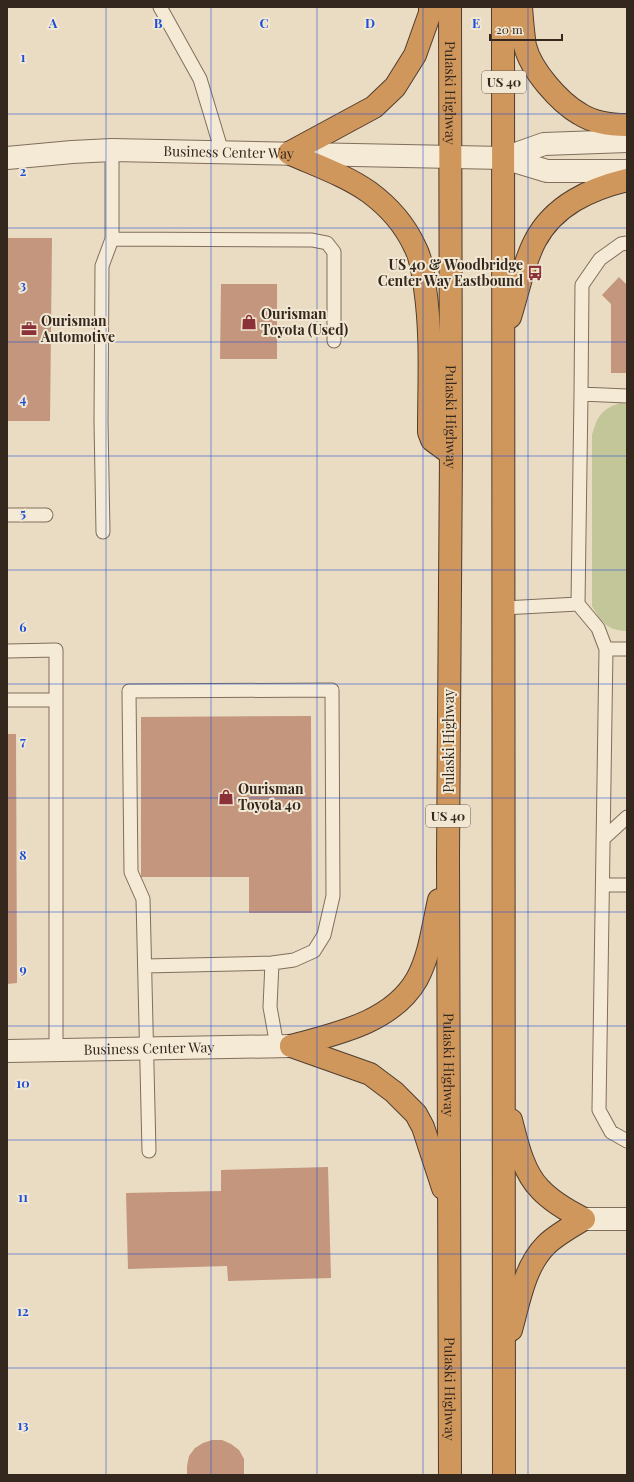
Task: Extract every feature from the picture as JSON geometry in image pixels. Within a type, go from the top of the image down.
[{"type":"highway","points":[[289,153],[374,107],[395,87],[415,55],[430,13],[430,7]]},
{"type":"highway","name":"Pulaski Highway","points":[[450,7],[451,454],[448,856],[450,1475]]},
{"type":"highway","name":"US 40","points":[[503,7],[504,1475]]},
{"type":"highway","points":[[522,7],[526,48],[536,70],[554,93],[580,115],[608,124],[627,125]]},
{"type":"highway","points":[[289,153],[351,181],[368,191],[385,204],[401,224],[416,248],[423,268],[429,317],[429,432],[432,440],[451,454]]},
{"type":"highway","points":[[503,341],[524,270],[535,241],[545,226],[581,194],[603,186],[627,180]]},
{"type":"highway","points":[[284,1046],[348,1031],[390,1008],[409,990],[422,967],[431,941],[448,856]]},
{"type":"highway","points":[[284,1046],[370,1074],[394,1092],[416,1114],[423,1127],[450,1209]]},
{"type":"highway","points":[[503,1091],[519,1151],[539,1189],[558,1205],[584,1219],[546,1245],[532,1262],[523,1286],[504,1354]]},
{"type":"street","points":[[504,158],[544,144],[627,140]]},
{"type":"street","name":"Business Center Way","points":[[7,158],[112,150],[504,158]]},
{"type":"street","points":[[504,158],[547,171],[627,171]]},
{"type":"street","name":"Business Center Way","points":[[7,1051],[284,1046]]},
{"type":"street","points":[[584,1219],[627,1219]]},
{"type":"lane","points":[[160,7],[200,79],[222,152]]},
{"type":"lane","points":[[103,532],[101,421],[102,266],[112,239],[112,150]]},
{"type":"lane","points":[[112,239],[312,240],[327,243],[334,252],[334,341]]},
{"type":"lane","points":[[627,243],[621,244],[600,260],[582,285],[578,604],[598,628],[606,649],[599,1110],[611,1132],[627,1141]]},
{"type":"lane","points":[[581,394],[627,396]]},
{"type":"lane","points":[[7,515],[46,515]]},
{"type":"lane","points":[[503,608],[578,604]]},
{"type":"lane","points":[[606,649],[627,649]]},
{"type":"lane","points":[[7,651],[56,650],[56,1050]]},
{"type":"lane","points":[[145,966],[272,963],[294,960],[314,951],[324,934],[330,916],[334,896],[332,690],[128,691],[131,872],[143,899],[149,1151]]},
{"type":"lane","points":[[7,700],[56,700]]},
{"type":"lane","points":[[603,839],[627,817]]},
{"type":"lane","points":[[603,885],[627,885]]},
{"type":"lane","points":[[272,963],[270,1007],[284,1046]]},
{"type":"green space","points":[[620,403],[627,404],[627,631],[620,631],[610,627],[602,621],[592,606],[592,435],[601,414],[608,408]]},
{"type":"building","name":"Ourisman Automotive","points":[[7,238],[52,238],[50,421],[7,421]]},
{"type":"building","points":[[619,277],[627,285],[627,373],[611,373],[611,304],[602,295]]},
{"type":"building","name":"Ourisman Toyota (Used)","points":[[221,284],[277,284],[277,359],[220,359]]},
{"type":"building","name":"Ourisman Toyota 40","points":[[311,716],[312,913],[249,913],[249,877],[141,877],[141,717]]},
{"type":"building","points":[[7,734],[16,734],[17,983],[7,984]]},
{"type":"building","points":[[328,1167],[331,1278],[228,1281],[227,1266],[128,1269],[126,1193],[221,1191],[221,1170]]},
{"type":"building","points":[[212,1440],[222,1440],[239,1450],[244,1459],[244,1475],[187,1475],[189,1456],[195,1448]]},
{"type":"place","name":"US 40 & Woodbridge Center Way Eastbound","points":[[535,273]]},
{"type":"place","name":"Ourisman Toyota (Used)","points":[[249,322]]},
{"type":"place","name":"Ourisman Automotive","points":[[29,329]]},
{"type":"place","name":"Ourisman Toyota 40","points":[[226,797]]}]
